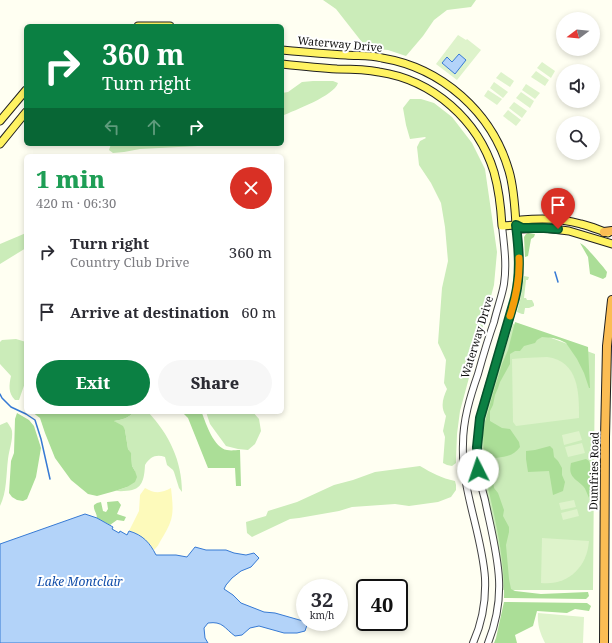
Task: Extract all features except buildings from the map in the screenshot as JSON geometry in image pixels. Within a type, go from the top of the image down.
[{"type":"highway","name":"Dumfries Road","points":[[604,643],[607,346],[612,300]]},
{"type":"main road","name":"Waterway Drive","points":[[284,50],[369,56],[395,60],[428,73],[452,87],[465,99],[484,121],[498,142],[512,184],[516,225]]},
{"type":"main road","name":"Waterway Drive","points":[[284,64],[393,74],[413,81],[441,97],[457,110],[486,150],[498,187],[502,226]]},
{"type":"main road","points":[[0,121],[24,92]]},
{"type":"main road","points":[[0,144],[24,114]]},
{"type":"main road","points":[[516,225],[521,220],[558,219],[580,223],[609,232]]},
{"type":"main road","points":[[502,226],[516,225],[522,228],[544,228],[569,231],[612,244]]},
{"type":"street","name":"Waterway Drive","points":[[488,643],[498,611],[500,576],[479,477],[477,447],[478,431],[482,408],[516,293],[519,268],[516,225]]},
{"type":"street","name":"Waterway Drive","points":[[473,643],[482,616],[485,581],[481,548],[464,476],[464,428],[469,400],[504,284],[505,264],[502,226]]},
{"type":"green space","points":[[323,0],[476,0],[471,7],[447,10],[434,20],[406,56],[388,50],[365,46],[336,9]]},
{"type":"green space","points":[[458,35],[466,40],[467,39],[481,50],[457,80],[436,64]]},
{"type":"green space","points":[[542,62],[555,71],[551,78],[537,68]]},
{"type":"green space","points":[[536,71],[549,80],[545,86],[531,77]]},
{"type":"green space","points":[[501,72],[514,81],[510,87],[496,78]]},
{"type":"green space","points":[[333,81],[338,83],[335,88],[322,98],[284,115],[284,93],[288,92],[302,82]]},
{"type":"green space","points":[[494,82],[508,92],[503,98],[490,88]]},
{"type":"green space","points":[[526,84],[540,93],[535,99],[522,90]]},
{"type":"green space","points":[[488,90],[502,99],[497,105],[484,96]]},
{"type":"green space","points":[[521,92],[534,101],[530,108],[516,98]]},
{"type":"green space","points":[[410,99],[421,99],[434,103],[452,117],[472,143],[485,169],[497,252],[494,285],[460,411],[457,434],[456,463],[452,466],[443,463],[445,437],[443,431],[446,416],[443,409],[443,399],[447,389],[444,383],[446,360],[438,343],[442,288],[448,261],[445,227],[441,203],[431,183],[419,165],[417,147],[420,141],[426,138],[410,139],[406,125],[403,108]]},
{"type":"green space","points":[[514,102],[527,111],[522,118],[509,108]]},
{"type":"green space","points":[[508,110],[521,120],[516,126],[503,116]]},
{"type":"green space","points":[[110,146],[198,146],[140,149],[113,153],[109,150]]},
{"type":"green space","points":[[528,233],[535,234],[531,239],[528,256],[525,257],[524,237]]},
{"type":"green space","points":[[24,234],[24,249],[0,264],[0,244]]},
{"type":"green space","points":[[580,243],[587,248],[605,269],[607,272],[606,277],[603,279],[590,274],[588,257]]},
{"type":"green space","points":[[524,276],[529,277],[528,280],[526,280],[524,298],[527,300],[532,300],[534,306],[525,308],[524,314],[522,314],[517,312]]},
{"type":"green space","points":[[515,322],[588,347],[590,388],[577,359],[566,343],[560,340],[542,337],[535,343],[524,346],[520,351],[515,351],[510,354],[510,364],[500,382],[490,411],[490,421],[502,428],[510,429],[519,442],[520,447],[509,456],[484,459],[483,434],[485,422],[502,364],[508,350]]},
{"type":"green space","points":[[513,324],[595,354],[593,590],[502,590],[501,569],[482,483],[479,453],[483,416],[497,368],[504,353]]},
{"type":"green space","points":[[16,339],[24,341],[24,386],[19,400],[15,400],[11,395],[11,376],[0,364],[0,342],[2,340]]},
{"type":"green space","points":[[547,357],[558,360],[566,365],[571,371],[577,389],[579,418],[516,426],[513,422],[512,359]]},
{"type":"green space","points":[[17,413],[29,420],[34,426],[41,448],[36,477],[27,499],[23,501],[17,500],[9,493],[11,461],[14,453],[15,419]]},
{"type":"green space","points":[[35,414],[132,414],[114,421],[123,426],[125,430],[128,449],[131,453],[132,466],[137,477],[135,482],[127,487],[97,496],[88,494],[71,480],[55,458],[40,418]]},
{"type":"green space","points":[[132,414],[150,414],[162,429],[177,459],[180,470],[182,492],[179,488],[173,470],[167,465],[165,457],[159,456],[151,458],[145,465],[143,479],[138,487],[129,491],[115,491],[127,487],[135,471],[132,466],[131,454],[128,449],[125,430],[114,421]]},
{"type":"green space","points":[[184,414],[202,414],[208,429],[218,445],[227,450],[240,450],[241,486],[236,486],[235,468],[208,468],[188,418]]},
{"type":"green space","points":[[207,414],[255,414],[259,419],[261,431],[255,444],[248,450],[238,449],[226,446],[210,424]]},
{"type":"green space","points":[[7,422],[12,430],[12,438],[5,489],[0,506],[0,425]]},
{"type":"green space","points":[[579,431],[582,440],[564,445],[562,435]]},
{"type":"green space","points":[[582,443],[585,453],[568,457],[565,447]]},
{"type":"green space","points":[[550,446],[553,449],[554,457],[562,468],[562,475],[565,482],[563,491],[553,495],[549,471],[528,472],[526,459],[526,451]]},
{"type":"green space","points":[[586,459],[590,464],[589,498],[584,487],[573,477],[570,471],[571,463]]},
{"type":"green space","points":[[420,466],[437,475],[455,481],[456,490],[451,497],[438,502],[409,506],[395,504],[352,507],[339,511],[290,519],[252,537],[247,533],[246,522],[266,516],[268,511],[297,502],[334,485],[375,472]]},
{"type":"green space","points":[[485,474],[493,481],[494,488],[498,493],[504,510],[503,516],[509,527],[506,545],[511,589],[515,591],[541,594],[588,592],[589,596],[586,599],[504,598],[501,551]]},
{"type":"green space","points":[[574,500],[576,507],[561,510],[559,503]]},
{"type":"green space","points":[[118,501],[121,505],[117,514],[126,517],[124,521],[117,520],[110,525],[97,518],[94,505],[101,502],[103,511],[106,512],[108,509],[107,502]]},
{"type":"green space","points":[[577,509],[579,516],[563,520],[561,513]]},
{"type":"green space","points":[[542,538],[589,541],[587,551],[580,567],[567,578],[559,582],[541,583]]},
{"type":"green space","points":[[504,602],[587,603],[591,606],[589,611],[575,609],[567,613],[537,611],[533,626],[515,635],[517,643],[494,643]]},
{"type":"green space","points":[[538,613],[584,617],[583,643],[545,643],[539,628]]},
{"type":"sand","points":[[145,488],[158,492],[171,488],[173,508],[171,520],[154,550],[143,538],[129,531],[139,511],[140,495]]},
{"type":"water","points":[[459,54],[466,60],[455,74],[442,63],[447,57],[452,62]]},
{"type":"water","name":"Lake Montclair","points":[[85,514],[97,518],[113,527],[112,529],[119,533],[120,531],[127,535],[129,531],[142,537],[149,543],[156,555],[176,555],[187,557],[195,547],[206,550],[226,550],[246,555],[254,553],[259,558],[251,567],[241,571],[232,578],[224,589],[241,603],[264,612],[275,613],[296,619],[296,631],[305,631],[297,633],[284,633],[259,626],[250,628],[242,635],[235,636],[220,624],[208,623],[204,628],[205,638],[208,643],[0,643],[0,544]]},
{"type":"waterway","points":[[555,272],[558,282]]},
{"type":"waterway","points":[[0,394],[11,407],[24,413]]},
{"type":"waterway","points":[[26,414],[35,420],[50,479]]},
{"type":"slow traffic","points":[[510,316],[518,282],[519,258]]},
{"type":"route","points":[[478,470],[478,431],[482,408],[515,298],[518,282],[519,258],[516,225],[522,228],[558,229]]}]
